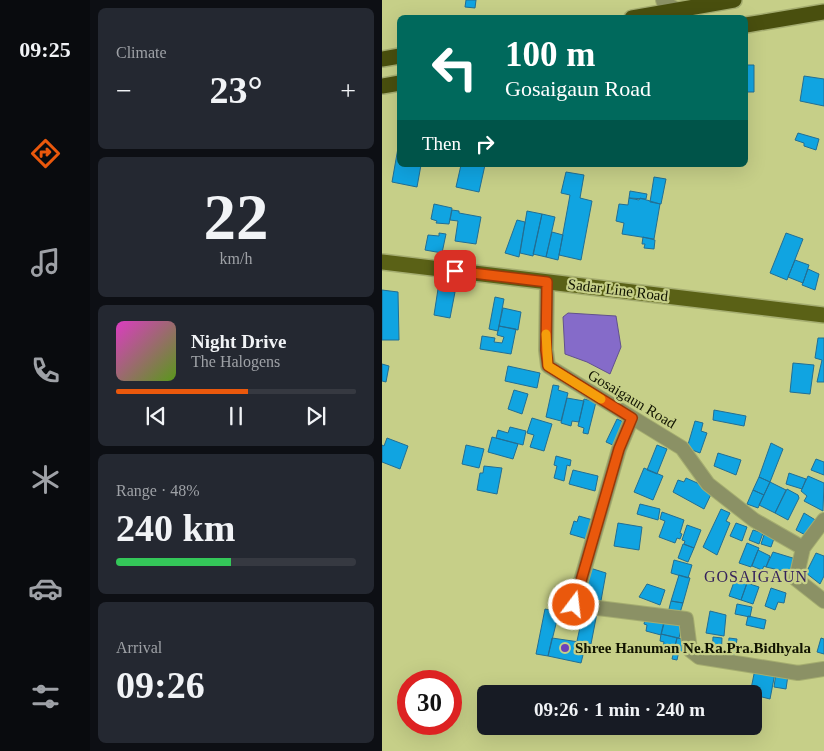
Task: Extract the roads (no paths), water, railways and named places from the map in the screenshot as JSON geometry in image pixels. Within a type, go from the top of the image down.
[{"type":"highway","points":[[649,15],[734,0]]},
{"type":"highway","points":[[748,26],[824,12]]},
{"type":"highway","points":[[382,59],[397,56]]},
{"type":"highway","points":[[382,86],[397,84]]},
{"type":"main road","name":"Sadar Line Road","points":[[382,262],[824,315]]},
{"type":"street","points":[[663,0],[664,3],[678,10]]},
{"type":"street","name":"Gosaigaun Road","points":[[547,282],[546,350],[548,366],[682,448],[708,484],[754,520],[803,548]]},
{"type":"street","points":[[632,418],[619,449],[574,605],[686,619],[690,650],[699,657],[798,674],[824,668]]},
{"type":"street","points":[[824,520],[803,548],[796,579],[824,600]]},
{"type":"place","name":"Shree Hanuman Ne.Ra.Pra.Bidhyala","points":[[565,648]]},
{"type":"district","name":"GOSAIGAUN","points":[[756,576]]}]
